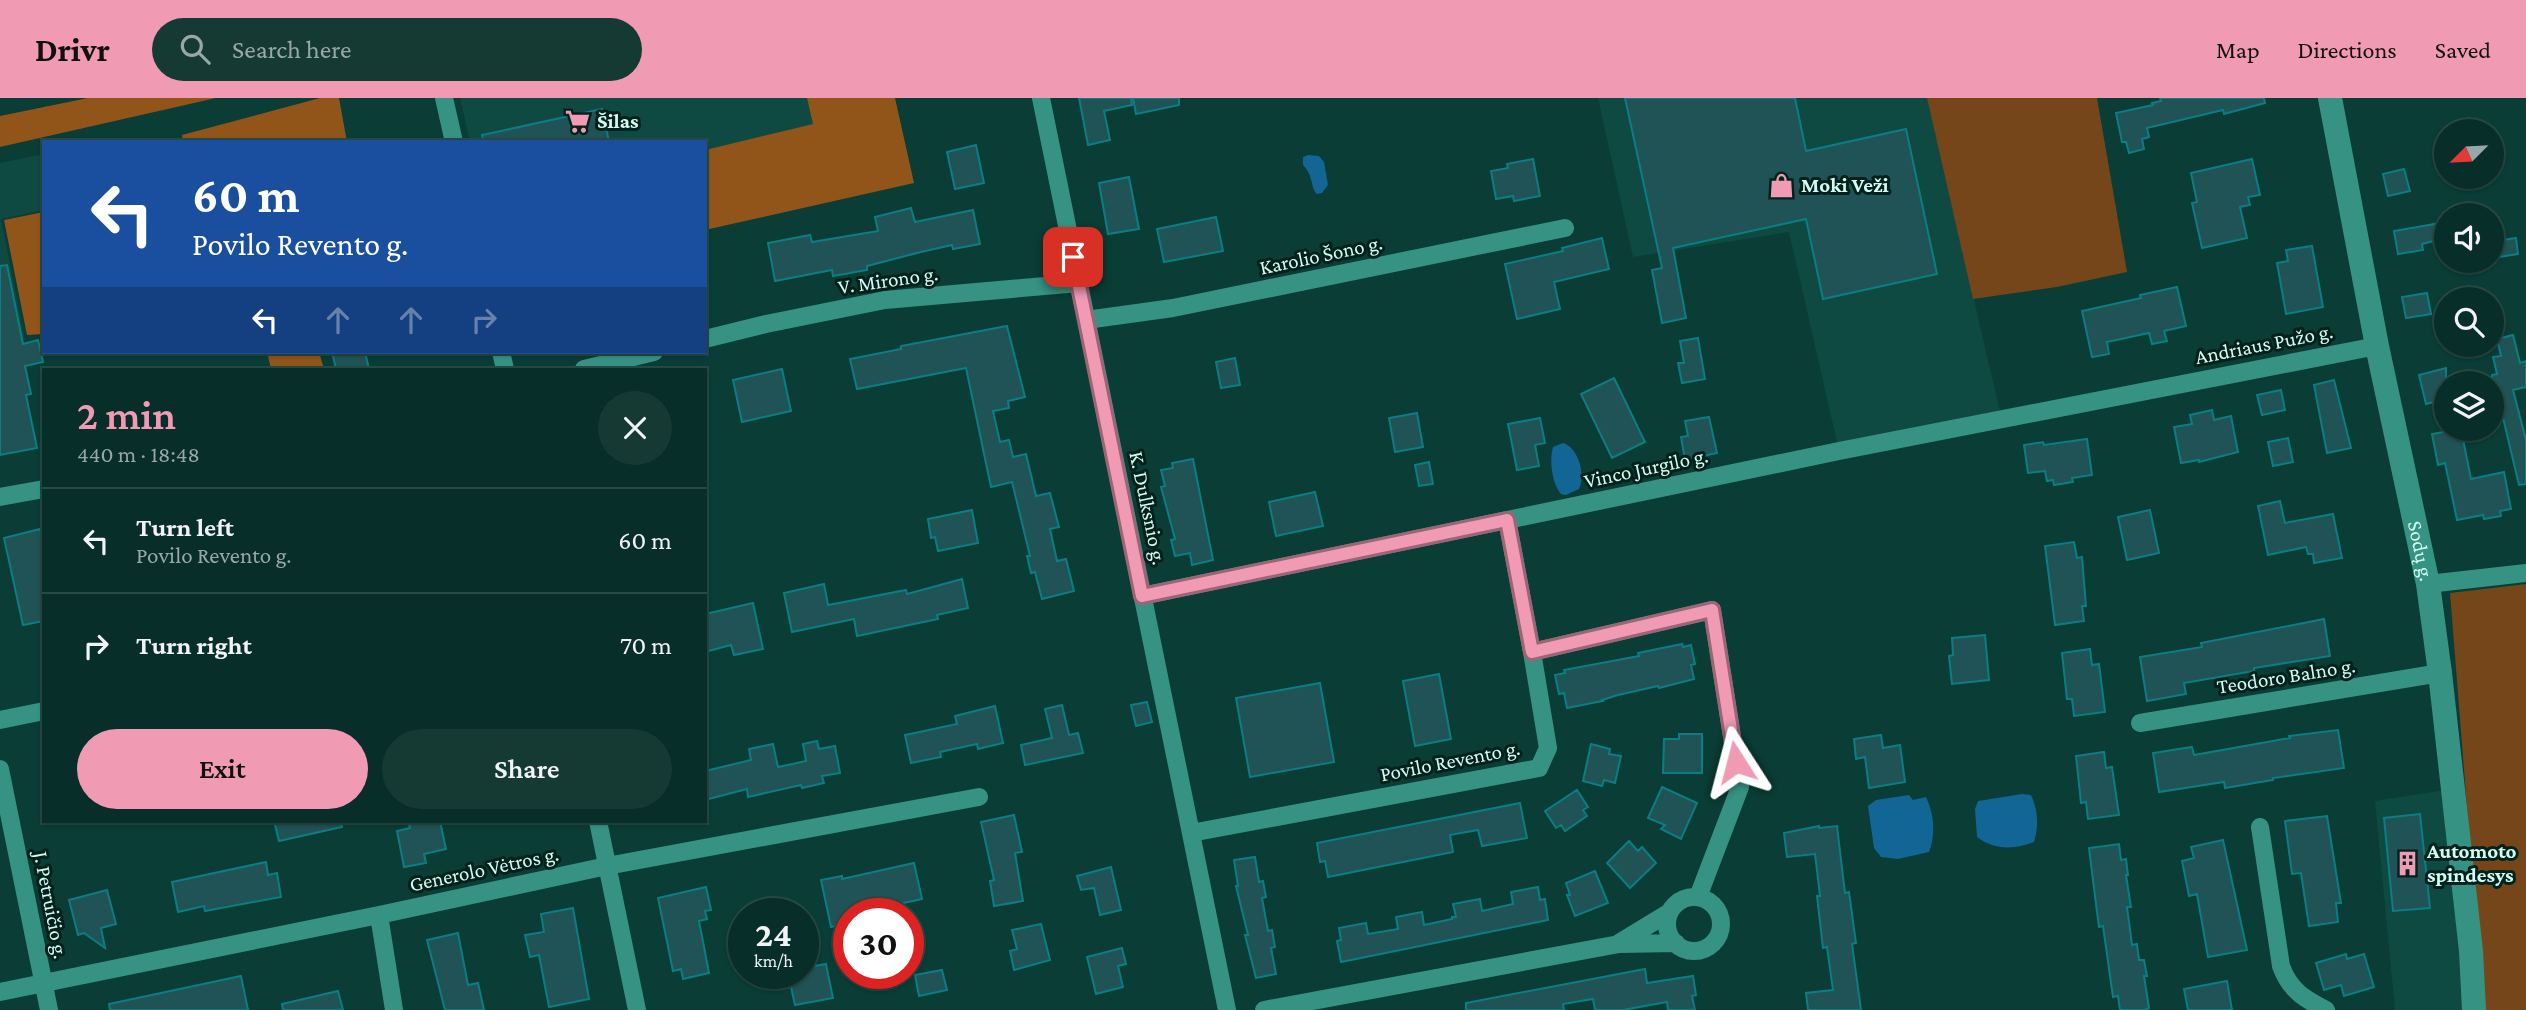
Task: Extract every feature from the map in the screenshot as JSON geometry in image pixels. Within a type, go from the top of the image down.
[{"type":"main road","name":"Sodų g.","points":[[2330,98],[2377,346],[2428,584],[2471,951],[2474,1010]]},
{"type":"street","points":[[444,98],[454,140]]},
{"type":"street","name":"K. Dulksnio g.","points":[[1041,98],[1227,1010]]},
{"type":"street","name":"Karolio Šono g.","points":[[1086,320],[1173,308],[1565,228]]},
{"type":"street","name":"V. Mirono g.","points":[[707,339],[885,300],[1079,283]]},
{"type":"street","name":"Andriaus Pužo g.","points":[[2159,387],[2377,346]]},
{"type":"street","points":[[588,368],[646,354]]},
{"type":"street","name":"Vinco Jurgilo g.","points":[[1142,596],[2159,387]]},
{"type":"street","points":[[0,498],[42,489]]},
{"type":"street","points":[[1507,520],[1532,652],[1712,610],[1740,787],[1698,897]]},
{"type":"street","points":[[2428,584],[2526,573]]},
{"type":"street","name":"Povilo Revento g.","points":[[1191,833],[1539,768],[1548,748],[1532,652]]},
{"type":"street","name":"Teodoro Balno g.","points":[[2140,723],[2440,673]]},
{"type":"street","points":[[0,720],[42,711]]},
{"type":"street","name":"J. Petruičio g.","points":[[0,769],[49,1010]]},
{"type":"street","name":"Generolo Vėtros g.","points":[[0,992],[607,866],[979,797]]},
{"type":"street","points":[[598,823],[637,1010]]},
{"type":"street","points":[[2260,827],[2281,967],[2286,981],[2299,995],[2326,1010]]},
{"type":"street","points":[[1619,944],[1670,912],[1682,900],[1698,897],[1713,904],[1718,911],[1721,927],[1719,935],[1707,947],[1699,950],[1683,948],[1676,943],[1668,929],[1670,912]]},
{"type":"street","points":[[379,915],[394,1010]]},
{"type":"street","points":[[1264,1010],[1619,944],[1676,943]]},
{"type":"shaded area","points":[[88,98],[216,98],[0,147],[0,116]]},
{"type":"shaded area","points":[[320,98],[339,98],[347,140],[183,140],[182,135]]},
{"type":"shaded area","points":[[460,98],[807,98],[814,124],[707,150],[707,140],[470,140]]},
{"type":"shaded area","points":[[807,98],[895,98],[914,183],[707,230],[707,150],[813,124]]},
{"type":"shaded area","points":[[1598,98],[1927,98],[2002,420],[1839,451],[1789,232],[1633,257]]},
{"type":"shaded area","points":[[1927,98],[2097,98],[2127,272],[2057,287],[1973,299]]},
{"type":"shaded area","points":[[42,154],[42,210],[1,219],[25,340],[0,345],[0,163]]},
{"type":"shaded area","points":[[42,212],[42,334],[27,335],[4,220]]},
{"type":"shaded area","points":[[267,354],[320,354],[324,368],[271,368]]},
{"type":"shaded area","points":[[2526,584],[2526,1010],[2483,1010],[2450,593]]},
{"type":"shaded area","points":[[2445,790],[2466,1010],[2395,1010],[2375,801]]},
{"type":"water","points":[[1319,156],[1324,162],[1328,185],[1322,193],[1317,194],[1303,165],[1303,157]]},
{"type":"water","points":[[1563,443],[1577,456],[1582,477],[1579,489],[1566,495],[1558,490],[1551,465],[1553,447]]},
{"type":"water","points":[[1909,795],[1913,800],[1926,797],[1929,804],[1933,831],[1929,852],[1898,859],[1881,857],[1874,848],[1868,806],[1876,800]]},
{"type":"water","points":[[2031,795],[2035,806],[2037,824],[2034,842],[2004,847],[1977,837],[1975,809],[1978,801]]},
{"type":"building","points":[[1079,98],[1131,98],[1132,105],[1104,111],[1110,140],[1088,145]]},
{"type":"building","points":[[1133,98],[1179,98],[1179,105],[1136,114]]},
{"type":"building","name":"Moki Veži","points":[[1625,98],[1795,98],[1806,151],[1906,129],[1937,274],[1823,299],[1806,219],[1673,248],[1686,318],[1662,323],[1652,270],[1662,268]]},
{"type":"building","points":[[2160,98],[2264,98],[2265,103],[2224,114],[2223,110],[2147,128],[2149,137],[2142,139],[2144,149],[2129,153],[2126,142],[2122,142],[2116,113],[2153,105],[2152,103],[2161,101]]},
{"type":"building","name":"Šilas","points":[[602,109],[609,140],[483,140],[482,135]]},
{"type":"building","points":[[976,145],[984,183],[955,189],[947,152]]},
{"type":"building","points":[[1533,159],[1540,196],[1514,201],[1513,196],[1496,199],[1491,171],[1508,168],[1507,164]]},
{"type":"building","points":[[2252,159],[2260,195],[2248,197],[2250,205],[2240,207],[2247,238],[2202,248],[2192,203],[2197,202],[2191,173]]},
{"type":"building","points":[[2404,169],[2410,191],[2388,196],[2383,174]]},
{"type":"building","points":[[1129,177],[1139,229],[1108,234],[1099,183]]},
{"type":"building","points":[[911,208],[915,222],[973,210],[980,244],[953,249],[952,245],[921,252],[867,266],[867,270],[833,276],[832,270],[775,281],[768,243],[810,235],[812,242],[878,231],[875,217]]},
{"type":"building","points":[[1216,217],[1223,251],[1164,262],[1157,229]]},
{"type":"building","points":[[2434,224],[2434,241],[2422,244],[2423,250],[2398,254],[2394,231]]},
{"type":"building","points":[[1602,238],[1609,269],[1554,282],[1560,309],[1517,319],[1505,264],[1563,251],[1562,248]]},
{"type":"building","points":[[2516,238],[2518,254],[2504,256],[2504,240]]},
{"type":"building","points":[[2312,246],[2323,307],[2286,314],[2277,263],[2288,261],[2286,250]]},
{"type":"building","points":[[7,265],[23,344],[38,340],[43,362],[25,366],[31,394],[26,395],[37,448],[0,455],[0,266]]},
{"type":"building","points":[[2177,287],[2186,326],[2164,331],[2167,341],[2152,344],[2149,333],[2107,342],[2109,354],[2092,357],[2082,311]]},
{"type":"building","points":[[2427,293],[2431,314],[2406,318],[2402,297]]},
{"type":"building","points":[[1007,326],[1025,397],[1008,401],[1009,408],[993,411],[1000,442],[1009,440],[1013,457],[1026,454],[1036,496],[1050,493],[1059,527],[1050,529],[1057,561],[1066,559],[1074,591],[1042,599],[1035,572],[1031,573],[1027,556],[1030,556],[1012,482],[991,487],[966,368],[857,389],[850,359],[901,349],[901,346]]},
{"type":"building","points":[[2513,335],[2520,363],[2526,361],[2526,387],[2513,390],[2526,440],[2526,484],[2519,485],[2504,422],[2504,371],[2496,371],[2493,357],[2504,357],[2504,337]]},
{"type":"building","points":[[1698,338],[1705,379],[1682,383],[1678,363],[1684,363],[1680,341]]},
{"type":"building","points":[[332,354],[365,354],[369,368],[336,368]]},
{"type":"building","points":[[1235,358],[1240,385],[1221,388],[1216,362]]},
{"type":"building","points":[[782,369],[791,411],[742,422],[733,380]]},
{"type":"building","points":[[2434,371],[2434,402],[2426,404],[2419,375]]},
{"type":"building","points":[[1614,378],[1645,442],[1612,458],[1581,394]]},
{"type":"building","points":[[2334,380],[2351,448],[2327,453],[2314,385]]},
{"type":"building","points":[[2281,390],[2285,410],[2262,415],[2257,395]]},
{"type":"building","points":[[2212,410],[2214,420],[2231,416],[2238,452],[2199,462],[2181,463],[2174,427],[2192,424],[2190,415]]},
{"type":"building","points":[[1417,413],[1423,447],[1395,452],[1389,418]]},
{"type":"building","points":[[1709,417],[1717,453],[1685,460],[1681,437],[1688,436],[1685,421]]},
{"type":"building","points":[[1540,418],[1545,443],[1535,445],[1539,466],[1517,470],[1508,424]]},
{"type":"building","points":[[2432,434],[2434,441],[2463,441],[2471,479],[2504,472],[2511,509],[2500,511],[2501,516],[2484,519],[2483,515],[2457,520],[2445,463],[2438,465]]},
{"type":"building","points":[[2288,438],[2293,462],[2273,466],[2268,442]]},
{"type":"building","points":[[2087,439],[2092,475],[2072,478],[2073,482],[2054,485],[2053,480],[2047,481],[2045,471],[2028,473],[2024,445]]},
{"type":"building","points":[[1193,459],[1213,560],[1192,565],[1190,553],[1175,556],[1171,540],[1175,539],[1161,487],[1165,486],[1161,470],[1173,468],[1172,463]]},
{"type":"building","points":[[1429,462],[1433,484],[1419,486],[1415,465]]},
{"type":"building","points":[[1315,492],[1323,526],[1276,536],[1269,502]]},
{"type":"building","points":[[2280,501],[2285,523],[2333,514],[2342,558],[2314,563],[2313,554],[2308,554],[2306,547],[2268,555],[2258,506]]},
{"type":"building","points":[[972,510],[978,543],[938,551],[935,537],[931,538],[928,519]]},
{"type":"building","points":[[2150,510],[2159,553],[2127,560],[2118,517]]},
{"type":"building","points":[[40,529],[42,621],[23,625],[4,538]]},
{"type":"building","points":[[2074,542],[2077,558],[2082,557],[2086,606],[2082,606],[2084,621],[2055,625],[2045,546]]},
{"type":"building","points":[[962,579],[968,608],[937,615],[938,619],[857,636],[854,619],[792,632],[784,593],[824,584],[828,605],[906,590],[907,594]]},
{"type":"building","points":[[753,603],[763,649],[734,655],[731,645],[707,651],[707,614]]},
{"type":"building","points":[[2324,619],[2330,656],[2184,683],[2186,694],[2147,701],[2140,657],[2202,647],[2201,643]]},
{"type":"building","points":[[1985,635],[1989,680],[1952,684],[1949,656],[1953,655],[1952,638]]},
{"type":"building","points":[[1682,644],[1683,647],[1691,645],[1695,664],[1691,665],[1694,679],[1567,708],[1564,693],[1559,694],[1555,675],[1565,673],[1564,670],[1639,656],[1638,653]]},
{"type":"building","points":[[2090,649],[2092,665],[2099,664],[2105,712],[2074,716],[2072,699],[2067,699],[2062,653]]},
{"type":"building","points":[[1439,674],[1451,739],[1415,746],[1403,681]]},
{"type":"building","points":[[1320,683],[1334,762],[1250,777],[1236,698]]},
{"type":"building","points":[[1147,702],[1152,722],[1136,726],[1131,705]]},
{"type":"building","points":[[1062,705],[1069,735],[1078,733],[1083,753],[1025,765],[1021,745],[1052,738],[1045,709]]},
{"type":"building","points":[[995,706],[1003,743],[978,749],[977,744],[940,752],[941,757],[911,763],[905,735],[957,724],[955,716]]},
{"type":"building","points":[[2338,730],[2344,768],[2225,788],[2224,782],[2159,792],[2153,753],[2192,747],[2194,755],[2290,738],[2289,736]]},
{"type":"building","points":[[1679,734],[1702,734],[1702,773],[1663,773],[1664,739],[1679,739]]},
{"type":"building","points":[[1881,735],[1883,748],[1900,745],[1905,782],[1869,788],[1865,757],[1856,759],[1854,739]]},
{"type":"building","points":[[817,741],[819,749],[835,746],[840,773],[822,776],[824,783],[802,788],[801,785],[748,797],[747,789],[707,799],[707,771],[751,760],[749,749],[773,744],[778,767],[806,761],[803,744]]},
{"type":"building","points":[[1591,744],[1610,749],[1609,754],[1621,756],[1615,783],[1604,780],[1602,786],[1583,781]]},
{"type":"building","points":[[2104,752],[2106,768],[2112,767],[2119,815],[2088,819],[2086,802],[2081,803],[2076,756]]},
{"type":"building","points":[[1662,787],[1697,803],[1681,839],[1661,829],[1665,825],[1648,818]]},
{"type":"building","points":[[1577,790],[1588,807],[1583,810],[1587,816],[1565,831],[1561,825],[1556,828],[1545,811]]},
{"type":"building","points":[[1520,803],[1527,838],[1482,846],[1478,830],[1450,835],[1453,852],[1328,877],[1325,861],[1320,862],[1317,843]]},
{"type":"building","name":"Automoto spindesys","points":[[2420,814],[2430,908],[2393,911],[2384,818]]},
{"type":"building","points":[[1014,815],[1022,852],[1015,853],[1023,901],[994,906],[990,881],[994,880],[981,822]]},
{"type":"building","points":[[2327,816],[2341,903],[2336,903],[2338,922],[2309,926],[2301,873],[2292,874],[2285,821]]},
{"type":"building","points":[[274,823],[341,823],[342,827],[279,841]]},
{"type":"building","points":[[409,823],[440,823],[446,849],[424,854],[426,863],[404,867],[397,831],[410,828]]},
{"type":"building","points":[[1819,826],[1837,826],[1845,893],[1849,892],[1856,943],[1852,944],[1861,1010],[1808,1010],[1806,993],[1833,990],[1827,947],[1823,948],[1815,854],[1787,857],[1784,833]]},
{"type":"building","points":[[2223,840],[2247,950],[2208,957],[2197,894],[2189,896],[2182,861],[2194,858],[2191,847]]},
{"type":"building","points":[[1629,841],[1638,851],[1642,847],[1656,863],[1630,888],[1607,863]]},
{"type":"building","points":[[2119,844],[2121,860],[2126,859],[2131,907],[2127,907],[2132,945],[2137,944],[2139,960],[2144,960],[2147,976],[2144,976],[2149,1008],[2145,1010],[2120,1010],[2118,996],[2113,997],[2103,926],[2099,927],[2089,848]]},
{"type":"building","points":[[1255,857],[1259,882],[1263,881],[1266,897],[1262,898],[1268,931],[1272,930],[1275,947],[1271,948],[1276,974],[1256,978],[1245,935],[1248,935],[1236,886],[1234,860]]},
{"type":"building","points":[[266,862],[268,875],[277,873],[281,897],[205,911],[204,906],[178,912],[172,882]]},
{"type":"building","points":[[914,863],[922,898],[833,898],[831,927],[821,880],[842,876],[842,879]]},
{"type":"building","points":[[1111,867],[1121,910],[1100,915],[1094,888],[1081,890],[1077,876]]},
{"type":"building","points":[[1595,871],[1608,903],[1575,916],[1567,895],[1570,895],[1566,883]]},
{"type":"building","points":[[706,887],[711,910],[705,911],[707,919],[699,921],[709,973],[683,979],[681,969],[673,971],[658,898]]},
{"type":"building","points":[[1538,887],[1540,900],[1545,899],[1548,920],[1341,962],[1337,941],[1341,940],[1339,928],[1366,923],[1368,934],[1398,929],[1396,917],[1422,912],[1424,925],[1456,917],[1453,904],[1480,899],[1482,911],[1513,904],[1511,892]]},
{"type":"building","points":[[107,890],[116,924],[101,928],[105,948],[84,933],[78,935],[69,900]]},
{"type":"building","points":[[573,908],[589,999],[549,1007],[539,955],[530,957],[525,935],[544,932],[541,914]]},
{"type":"building","points":[[1041,924],[1050,960],[1014,970],[1010,951],[1017,949],[1012,930]]},
{"type":"building","points":[[458,933],[468,985],[478,983],[484,1010],[445,1010],[427,940]]},
{"type":"building","points":[[1122,948],[1126,964],[1118,966],[1123,987],[1096,994],[1087,957]]},
{"type":"building","points":[[2346,954],[2347,959],[2364,954],[2374,987],[2344,996],[2341,985],[2324,990],[2316,963]]},
{"type":"building","points":[[826,964],[833,998],[795,1005],[791,989],[819,989],[819,965]]},
{"type":"building","points":[[1645,969],[1647,983],[1693,976],[1696,995],[1692,996],[1695,1010],[1668,1010],[1667,1002],[1623,1010],[1595,1010],[1593,999],[1563,1004],[1564,1010],[1466,1010],[1466,1003]]},
{"type":"building","points":[[942,970],[947,990],[919,996],[918,989],[924,989],[924,973]]},
{"type":"building","points":[[241,976],[248,1010],[110,1010],[109,1004]]},
{"type":"building","points":[[2227,981],[2232,1010],[2188,1010],[2184,989]]},
{"type":"building","points":[[338,991],[343,1010],[283,1010],[282,1004]]},
{"type":"place","name":"Šilas","points":[[577,121]]},
{"type":"place","name":"Moki Veži","points":[[1781,185]]},
{"type":"place","name":"Automoto spindesys","points":[[2407,863]]},
{"type":"route","points":[[1073,257],[1142,596],[1507,520],[1532,652],[1712,610],[1736,762]]}]
